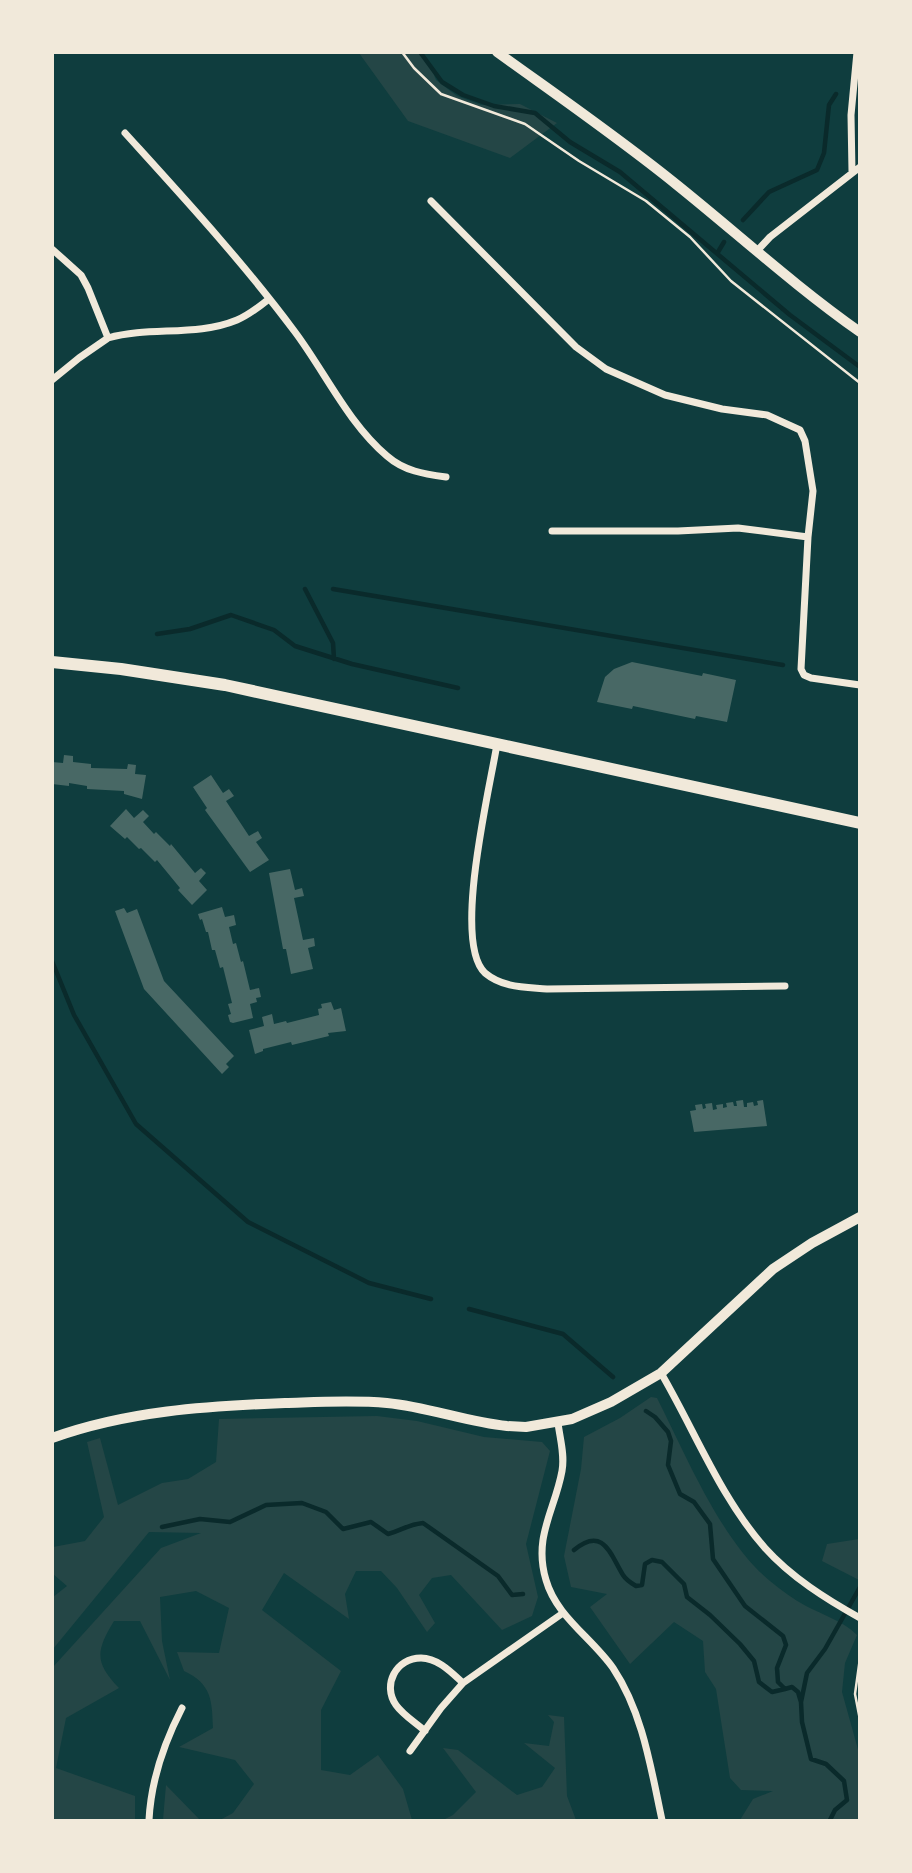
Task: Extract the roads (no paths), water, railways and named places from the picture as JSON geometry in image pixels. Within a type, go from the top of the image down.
[{"type":"main road","points":[[52,662],[121,668],[225,685],[859,823]]},
{"type":"street","points":[[497,52],[592,119],[808,295],[859,332]]},
{"type":"street","points":[[852,172],[852,115],[857,52]]},
{"type":"street","points":[[125,133],[269,299],[372,441],[387,457],[402,467],[416,473],[446,477]]},
{"type":"street","points":[[757,251],[770,237],[859,167]]},
{"type":"street","points":[[431,201],[576,347],[606,369],[665,395],[722,410],[766,415],[800,430],[805,441],[813,491],[801,669],[804,675],[811,678],[859,685]]},
{"type":"street","points":[[52,249],[80,275],[108,338]]},
{"type":"street","points":[[52,380],[108,338],[141,331],[174,331],[221,325],[239,320],[269,299]]},
{"type":"street","points":[[552,531],[738,528],[808,537]]},
{"type":"street","points":[[497,744],[471,897],[472,941],[484,972],[508,986],[547,989],[785,986]]},
{"type":"street","points":[[52,1438],[123,1418],[177,1409],[330,1401],[386,1403],[507,1426],[558,1423],[611,1402],[661,1373],[773,1269],[859,1217]]},
{"type":"street","points":[[661,1373],[743,1522],[766,1550],[791,1573],[856,1616]]},
{"type":"street","points":[[558,1423],[563,1456],[562,1471],[545,1524],[541,1554],[546,1581],[555,1602],[613,1669],[630,1701],[647,1751],[662,1821]]},
{"type":"street","points":[[410,1751],[463,1683],[563,1613]]},
{"type":"street","points":[[425,1731],[397,1707],[389,1686],[393,1675],[412,1660],[423,1658],[441,1665],[463,1683]]},
{"type":"street","points":[[149,1821],[155,1780],[164,1748],[182,1708]]},
{"type":"waterway","points":[[420,52],[442,82],[463,95],[494,106],[535,113],[570,142],[620,172],[790,315],[860,367]]},
{"type":"waterway","points":[[743,220],[769,192],[817,170],[824,153],[829,105],[836,94]]},
{"type":"waterway","points":[[718,252],[724,242]]},
{"type":"waterway","points":[[305,589],[333,643],[334,659]]},
{"type":"waterway","points":[[333,589],[783,665]]},
{"type":"waterway","points":[[157,634],[190,629],[231,615],[274,630],[295,646],[352,664],[458,688]]},
{"type":"waterway","points":[[52,961],[74,1015],[136,1124],[248,1222],[369,1283],[431,1299]]},
{"type":"waterway","points":[[469,1309],[563,1334],[613,1377]]},
{"type":"waterway","points":[[646,1411],[668,1432],[671,1441],[668,1465],[680,1494],[694,1502],[710,1524],[713,1559],[745,1606],[783,1636],[786,1645],[777,1668],[778,1682],[785,1689],[792,1687],[798,1692],[801,1702]]},
{"type":"waterway","points":[[162,1527],[200,1519],[230,1522],[266,1505],[302,1503],[326,1512],[343,1529],[371,1522],[388,1534],[423,1523],[498,1576],[512,1595],[523,1594]]},
{"type":"waterway","points":[[574,1550],[584,1543],[600,1542],[610,1552],[624,1577],[636,1586],[642,1585],[645,1564],[652,1560],[662,1562],[684,1584],[687,1597],[710,1615],[754,1661],[759,1682],[772,1692],[785,1689]]},
{"type":"waterway","points":[[830,1820],[835,1810],[847,1800],[844,1781],[826,1764],[811,1759],[802,1722],[801,1702],[807,1673],[825,1649],[860,1587]]}]
